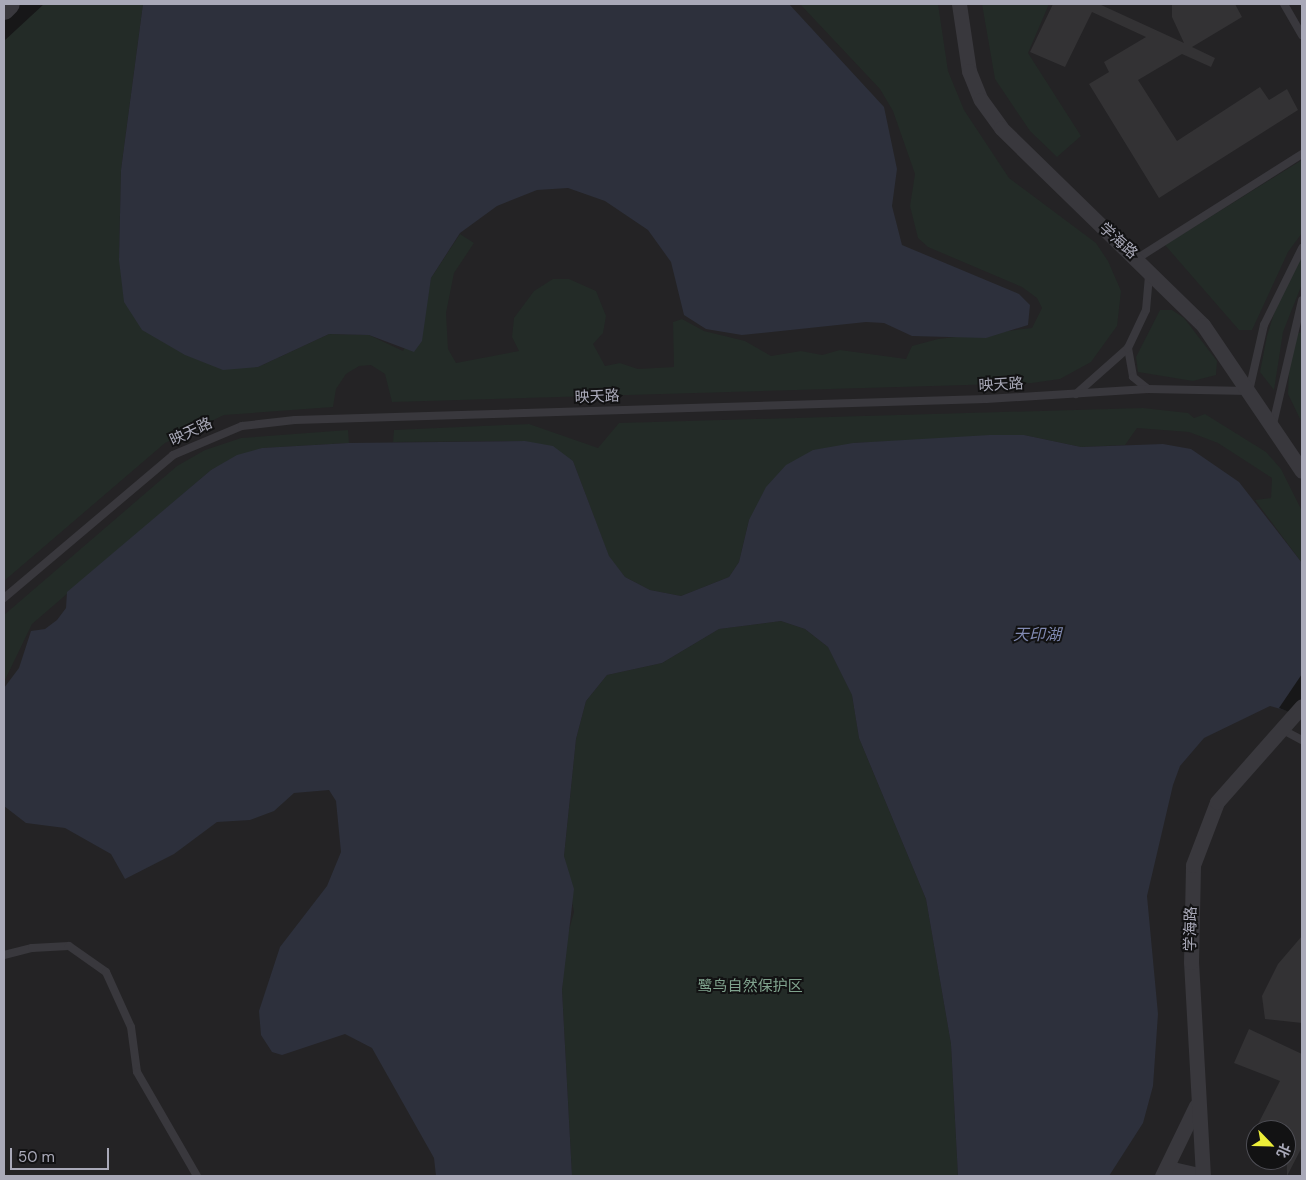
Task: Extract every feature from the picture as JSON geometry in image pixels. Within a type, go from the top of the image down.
[{"type":"street","points":[[4,10],[10,4]]},
{"type":"street","name":"学海路","points":[[958,4],[969,71],[996,121],[1034,165],[1143,263],[1203,325],[1273,424],[1302,471]]},
{"type":"street","name":"学海路","points":[[1203,1176],[1197,1102],[1191,962],[1193,865],[1216,802],[1283,730],[1298,711]]},
{"type":"street","points":[[1197,1102],[1165,1172],[1203,1176]]},
{"type":"lane","points":[[1284,4],[1302,35]]},
{"type":"lane","points":[[1075,395],[1128,348],[1146,310],[1143,263],[1302,154]]},
{"type":"lane","points":[[1249,390],[1264,325],[1302,248]]},
{"type":"lane","points":[[1273,424],[1299,322],[1302,300]]},
{"type":"lane","points":[[1128,348],[1133,377],[1148,389]]},
{"type":"lane","name":"映天路","points":[[4,598],[173,455],[242,426],[388,417],[1075,395],[1148,389],[1249,390]]},
{"type":"lane","points":[[1283,730],[1302,740]]},
{"type":"lane","points":[[4,955],[69,946],[106,972],[123,1003],[140,1079],[197,1176]]},
{"type":"shaded area","points":[[73,4],[1302,4],[1302,1176],[4,1176],[4,76]]},
{"type":"green space","points":[[44,4],[143,4],[121,170],[119,260],[258,367],[329,334],[369,335],[403,351],[426,307],[431,278],[460,234],[474,243],[454,273],[446,313],[448,349],[456,363],[519,351],[512,337],[514,318],[534,291],[553,279],[569,279],[596,291],[606,316],[603,333],[593,344],[605,366],[620,363],[638,369],[674,367],[673,322],[682,319],[704,331],[745,341],[771,356],[801,351],[822,355],[840,350],[906,359],[912,346],[938,339],[1032,328],[1042,308],[1037,298],[1022,287],[928,247],[918,238],[910,206],[915,174],[893,111],[880,89],[800,4],[938,4],[948,71],[964,110],[1009,178],[1096,243],[1108,261],[1121,291],[1117,326],[1091,362],[1060,379],[1032,383],[392,402],[385,374],[371,365],[359,366],[346,374],[336,389],[333,407],[224,415],[165,443],[4,581],[4,41]]},
{"type":"green space","points":[[982,4],[1049,4],[1028,53],[1081,136],[1057,157],[1030,131],[995,79]]},
{"type":"green space","points":[[1302,160],[1302,233],[1288,252],[1252,330],[1239,330],[1165,245]]},
{"type":"green space","points":[[1302,254],[1302,284],[1283,332],[1274,390],[1260,372],[1267,336],[1279,297]]},
{"type":"green space","points":[[1160,310],[1172,310],[1184,318],[1217,361],[1216,375],[1193,381],[1138,372],[1136,357]]},
{"type":"green space","points":[[1302,332],[1302,423],[1288,394],[1290,346],[1295,334]]},
{"type":"green space","points":[[1143,408],[1188,413],[1194,418],[1205,414],[1266,452],[1281,469],[1302,511],[1302,563],[1255,500],[1271,498],[1272,478],[1218,443],[1189,432],[1137,428],[1125,445],[1081,447],[1024,435],[853,443],[749,520],[739,562],[729,577],[681,596],[650,590],[625,577],[609,557],[573,461],[525,441],[393,442],[394,430],[529,424],[598,448],[619,423]]},
{"type":"green space","points":[[348,430],[349,443],[262,448],[211,470],[32,624],[4,682],[4,615],[177,466],[205,450],[241,438]]},
{"type":"green space","name":"鹭鸟自然保护区","points":[[781,621],[805,629],[828,647],[852,695],[859,738],[926,899],[951,1044],[958,1176],[572,1176],[562,990],[565,945],[574,912],[564,856],[576,739],[586,701],[607,675],[662,663],[719,629]]},
{"type":"water","points":[[143,4],[789,4],[884,107],[897,169],[892,206],[902,245],[1019,294],[1030,305],[1028,325],[986,338],[912,336],[884,323],[866,322],[742,335],[706,329],[684,315],[671,262],[648,230],[605,201],[568,188],[537,190],[497,206],[460,233],[431,278],[422,341],[414,352],[369,335],[329,334],[258,367],[223,370],[185,355],[142,330],[124,302],[119,260],[121,170]]},
{"type":"water","name":"天印湖","points":[[990,435],[1024,435],[1081,447],[1163,444],[1191,449],[1239,482],[1302,563],[1302,715],[1270,706],[1204,738],[1180,766],[1173,785],[1147,896],[1158,1014],[1153,1086],[1143,1123],[1109,1176],[958,1176],[951,1044],[926,899],[859,738],[852,695],[828,647],[805,629],[781,621],[719,629],[662,663],[607,675],[586,701],[576,739],[564,856],[574,889],[562,990],[572,1176],[436,1176],[434,1158],[372,1048],[345,1034],[282,1055],[272,1052],[261,1035],[259,1011],[280,947],[327,886],[341,852],[336,801],[329,790],[294,793],[274,811],[250,820],[217,822],[174,854],[125,879],[111,854],[65,828],[26,823],[4,806],[4,688],[19,668],[31,631],[45,629],[57,620],[66,608],[67,592],[211,470],[237,455],[262,448],[349,443],[525,441],[553,446],[573,461],[609,556],[625,577],[650,590],[681,596],[729,577],[739,562],[749,520],[766,487],[786,465],[813,450],[853,443]]},
{"type":"pier","points":[[1302,674],[1302,717],[1279,708]]},
{"type":"building","points":[[1053,4],[1099,4],[1184,43],[1172,17],[1172,4],[1235,4],[1242,17],[1192,47],[1215,58],[1211,67],[1182,54],[1138,80],[1177,141],[1260,87],[1269,100],[1287,89],[1298,110],[1159,198],[1089,84],[1109,72],[1104,62],[1146,37],[1092,12],[1065,67],[1030,52]]},
{"type":"building","points":[[1302,936],[1302,1023],[1265,1019],[1262,996],[1278,964]]},
{"type":"building","points":[[1249,1029],[1302,1054],[1302,1147],[1296,1159],[1296,1120],[1260,1120],[1280,1081],[1234,1063]]}]
